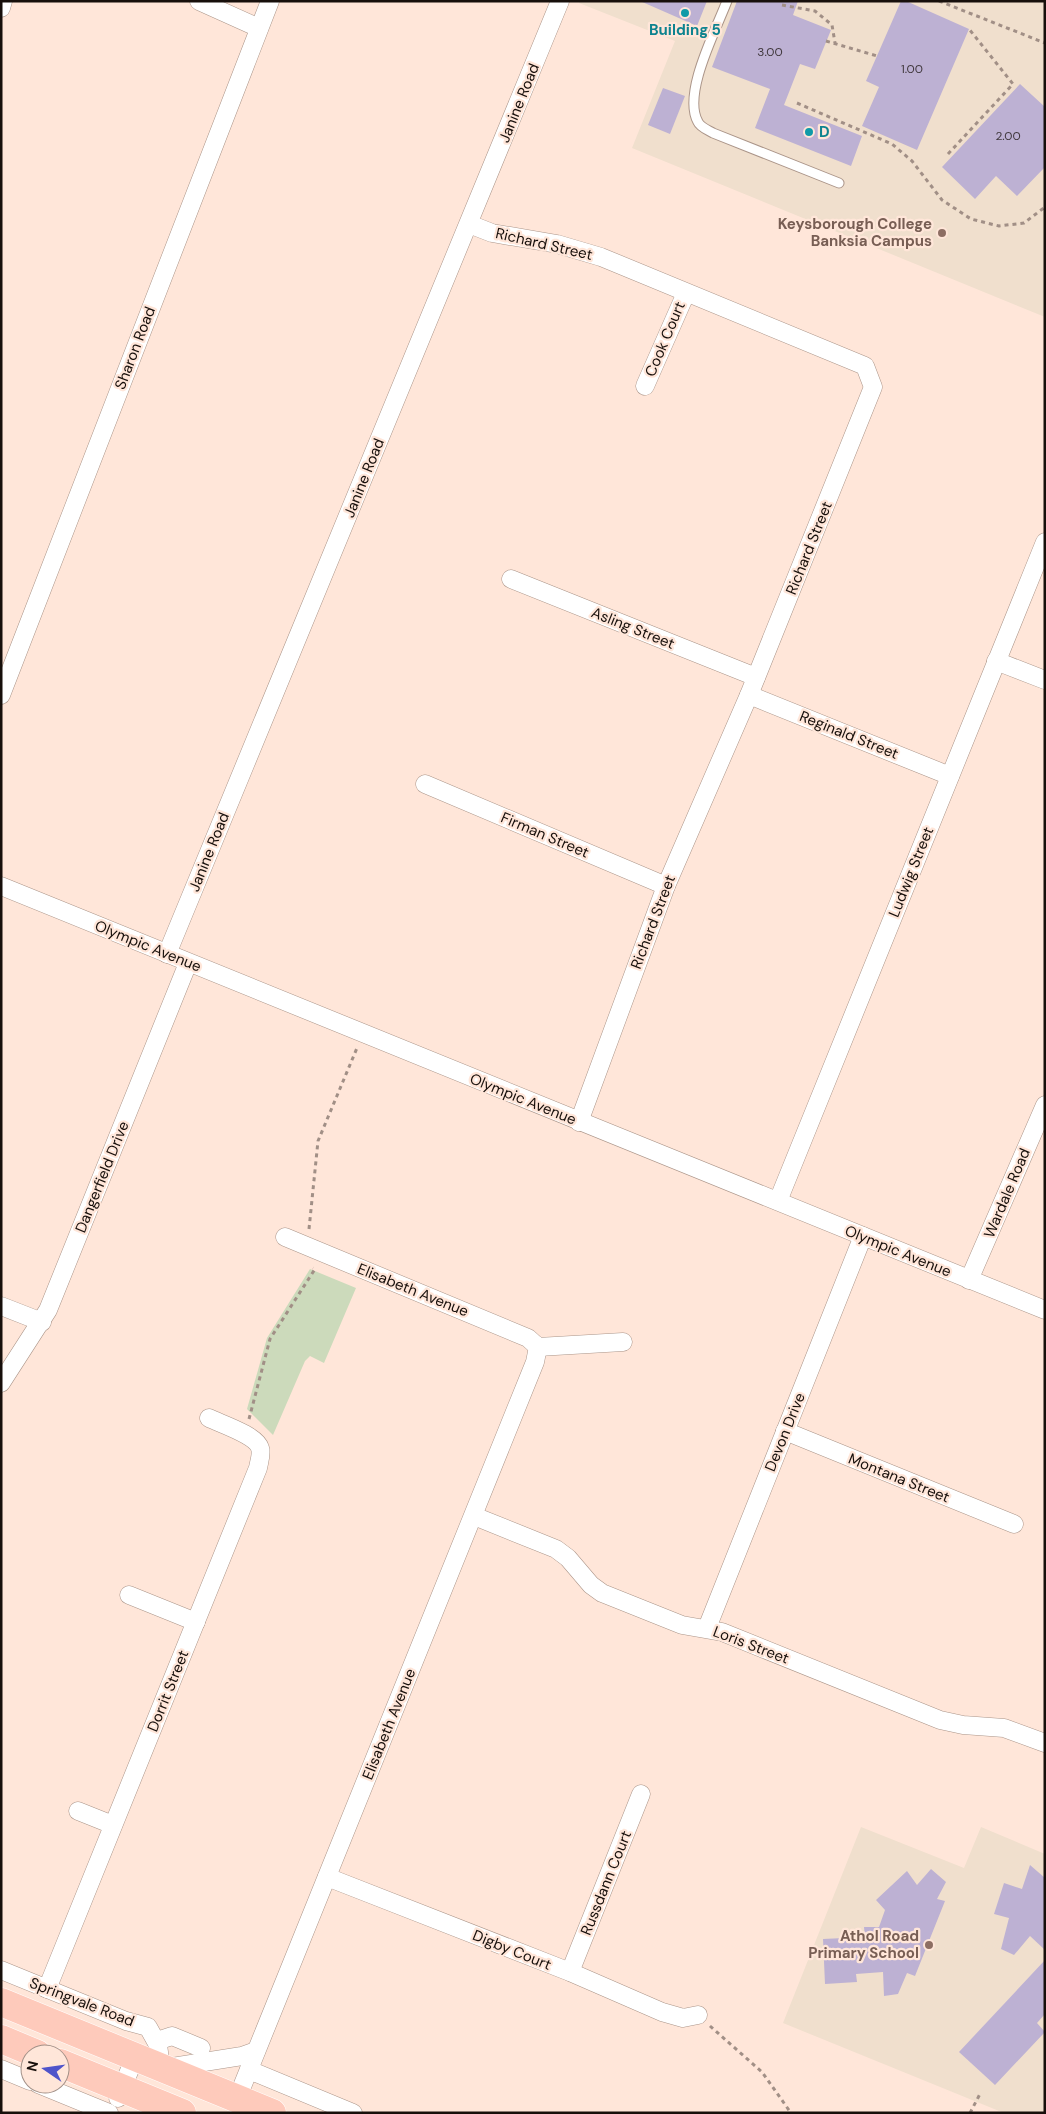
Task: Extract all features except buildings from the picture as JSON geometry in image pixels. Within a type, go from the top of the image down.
[{"type":"highway","name":"Springvale Road","points":[[1,2002],[162,2068],[234,2106],[272,2113]]},
{"type":"highway","points":[[1,2040],[20,2047]]},
{"type":"highway","points":[[70,2071],[114,2105],[182,2113]]},
{"type":"street","points":[[1,8],[3,1]]},
{"type":"street","points":[[199,1],[259,28]]},
{"type":"street","name":"Sharon Road","points":[[1,695],[270,1]]},
{"type":"street","name":"Janine Road","points":[[167,954],[560,1]]},
{"type":"street","name":"Richard Street","points":[[469,224],[492,233],[557,244],[601,257],[865,366],[873,387],[749,694],[666,886],[579,1122]]},
{"type":"street","name":"Cook Court","points":[[645,386],[686,293]]},
{"type":"street","name":"Ludwig Street","points":[[778,1201],[1045,542]]},
{"type":"street","name":"Asling Street","points":[[510,579],[756,677]]},
{"type":"street","points":[[996,661],[1045,680]]},
{"type":"street","name":"Reginald Street","points":[[749,694],[950,776]]},
{"type":"street","name":"Firman Street","points":[[425,784],[666,886]]},
{"type":"street","name":"Olympic Avenue","points":[[1,886],[1045,1310]]},
{"type":"street","name":"Dangerfield Drive","points":[[1,1383],[42,1322],[188,963]]},
{"type":"street","name":"Wardale Road","points":[[969,1280],[1045,1105]]},
{"type":"street","name":"Devon Drive","points":[[707,1628],[863,1236]]},
{"type":"street","name":"Elisabeth Avenue","points":[[234,2106],[474,1516],[535,1362],[538,1347],[528,1338],[285,1237]]},
{"type":"street","points":[[1,1306],[42,1322]]},
{"type":"street","points":[[538,1347],[623,1342]]},
{"type":"street","name":"Dorrit Street","points":[[48,1989],[258,1468],[261,1449],[257,1442],[245,1434],[209,1418]]},
{"type":"street","name":"Montana Street","points":[[785,1431],[1014,1524]]},
{"type":"street","name":"Loris Street","points":[[474,1516],[556,1549],[568,1558],[591,1585],[602,1593],[682,1625],[722,1632],[940,1720],[963,1725],[1004,1728],[1045,1743]]},
{"type":"street","points":[[130,1595],[196,1622]]},
{"type":"street","name":"Russdann Court","points":[[570,1972],[642,1794]]},
{"type":"street","points":[[78,1812],[114,1825]]},
{"type":"street","name":"Digby Court","points":[[327,1877],[570,1972],[662,2012],[684,2018],[698,2015]]},
{"type":"street","name":"Springvale Road","points":[[1,1970],[126,2021],[145,2026],[153,2032],[157,2041]]},
{"type":"street","points":[[202,2048],[172,2036],[157,2041],[162,2068],[242,2056],[256,2051]]},
{"type":"street","points":[[70,2093],[114,2105],[135,2057]]},
{"type":"street","points":[[1,2069],[20,2076]]},
{"type":"street","points":[[248,2070],[353,2113]]},
{"type":"lane","points":[[727,1],[694,89],[692,98],[693,111],[698,124],[713,133],[839,183]]},
{"type":"path","points":[[939,1],[1045,43]]},
{"type":"path","points":[[782,5],[815,11],[832,25],[835,43]]},
{"type":"path","points":[[948,154],[1013,84],[969,29]]},
{"type":"path","points":[[826,41],[878,56]]},
{"type":"path","points":[[797,103],[892,144],[912,161],[942,200],[971,219],[999,226],[1024,223],[1045,207]]},
{"type":"path","points":[[245,1434],[270,1339],[315,1269],[306,1266],[318,1141],[362,1034]]},
{"type":"path","points":[[698,2015],[762,2072],[791,2113]]},
{"type":"path","points":[[970,2113],[981,2092]]},
{"type":"shaded area","name":"Keysborough College Banksia Campus","points":[[580,1],[1045,1],[1045,317],[632,148],[675,41],[579,3]]},
{"type":"shaded area","name":"Athol Road Primary School","points":[[861,1827],[964,1868],[981,1827],[1045,1854],[1045,2113],[1004,2113],[783,2023]]},
{"type":"green space","points":[[310,1269],[356,1288],[324,1363],[310,1356],[305,1361],[273,1435],[247,1409],[267,1338]]},
{"type":"place","name":"Building 5","points":[[685,13]]},
{"type":"place","name":"D","points":[[809,132]]},
{"type":"place","name":"Keysborough College Banksia Campus","points":[[942,233]]},
{"type":"place","name":"Athol Road Primary School","points":[[929,1945]]}]
